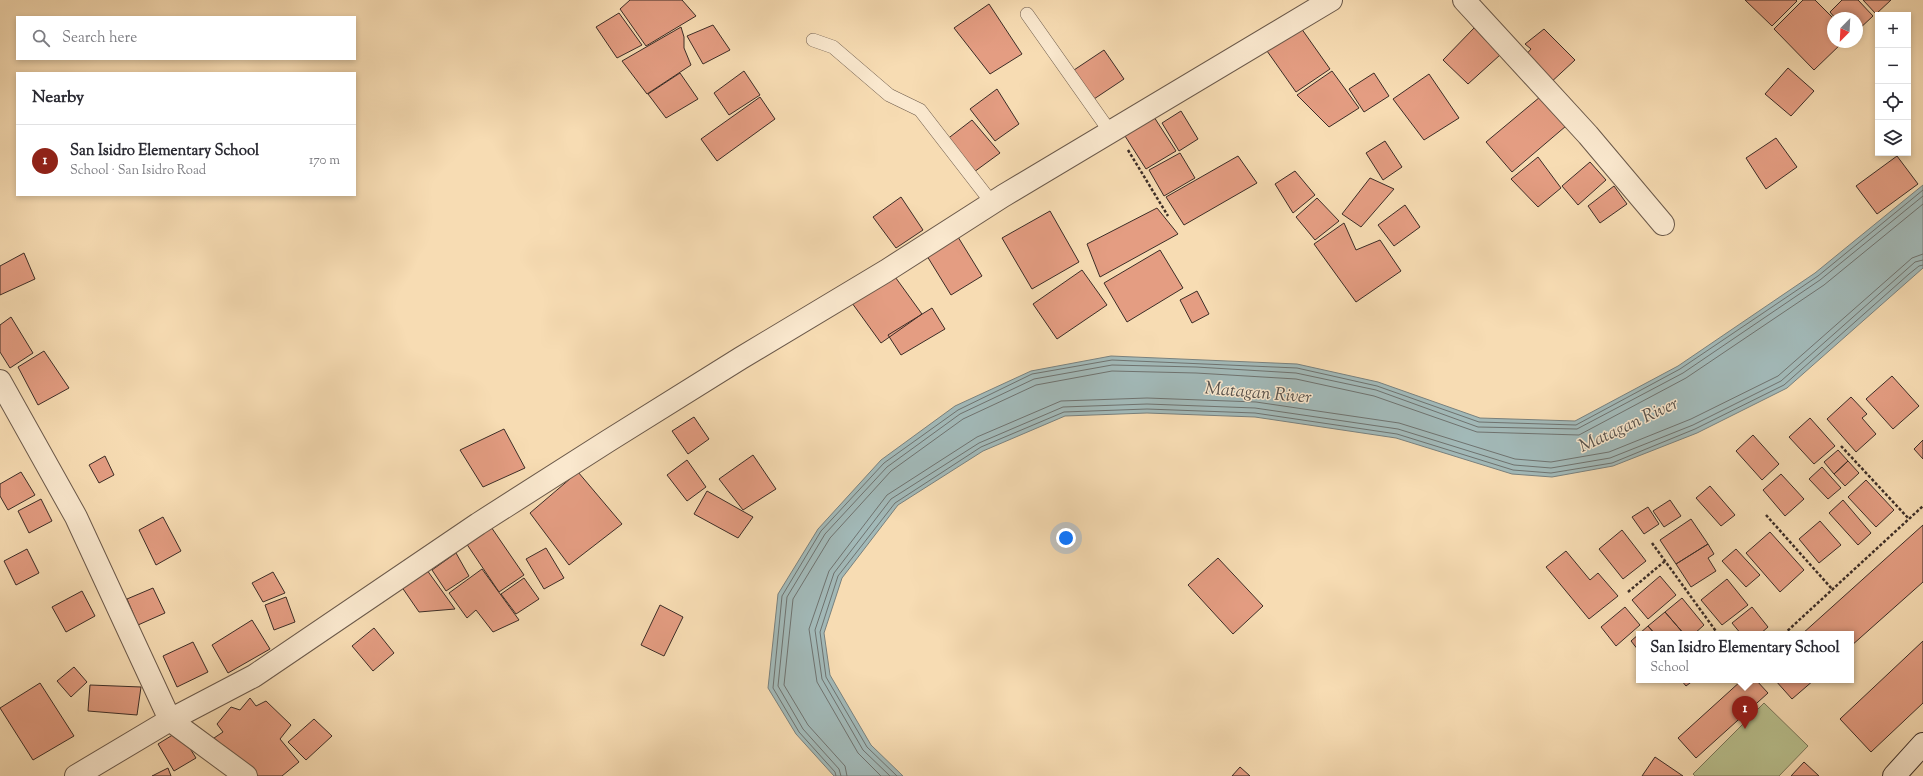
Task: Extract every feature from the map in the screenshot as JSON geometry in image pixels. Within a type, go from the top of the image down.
[{"type":"street","points":[[76,776],[170,720],[254,676],[485,520],[741,358],[886,271],[992,203],[1331,0]]},
{"type":"street","points":[[1464,0],[1588,135],[1663,224]]},
{"type":"street","points":[[0,381],[76,517],[170,720],[246,776]]},
{"type":"street","points":[[1894,776],[1923,744]]},
{"type":"lane","points":[[1027,14],[1113,131]]},
{"type":"lane","points":[[813,40],[833,47],[889,95],[920,110],[992,203]]},
{"type":"path","points":[[1113,131],[1168,216]]},
{"type":"path","points":[[1841,446],[1909,520]]},
{"type":"path","points":[[1787,631],[1923,506]]},
{"type":"path","points":[[1766,515],[1832,589]]},
{"type":"path","points":[[1652,543],[1716,631]]},
{"type":"path","points":[[1628,592],[1665,561]]},
{"type":"green space","points":[[1764,703],[1808,746],[1779,776],[1695,776],[1693,774]]},
{"type":"water","name":"Matagan River","points":[[1923,185],[1923,268],[1787,388],[1697,433],[1613,466],[1552,477],[1512,474],[1396,438],[1255,417],[1147,413],[1065,416],[983,451],[898,505],[842,578],[824,633],[830,675],[871,745],[903,776],[834,776],[796,734],[768,688],[778,594],[818,529],[881,460],[955,406],[1031,371],[1111,356],[1297,364],[1378,382],[1480,418],[1575,421],[1678,366],[1815,273]]},
{"type":"building","points":[[630,0],[682,0],[696,16],[646,46],[620,9]]},
{"type":"building","points":[[1745,0],[1796,0],[1797,1],[1772,26]]},
{"type":"building","points":[[1803,0],[1815,0],[1827,12],[1827,48],[1837,48],[1814,70],[1774,29]]},
{"type":"building","points":[[1842,0],[1858,0],[1873,16],[1863,25],[1863,12],[1830,12]]},
{"type":"building","points":[[1863,0],[1891,0],[1878,12],[1875,13]]},
{"type":"building","points":[[989,4],[1022,54],[990,74],[954,28]]},
{"type":"building","points":[[619,13],[642,45],[617,58],[596,27]]},
{"type":"building","points":[[713,25],[730,50],[703,64],[687,36]]},
{"type":"building","points":[[681,27],[684,37],[684,48],[691,65],[647,94],[622,61]]},
{"type":"building","points":[[1301,28],[1330,69],[1296,92],[1267,51]]},
{"type":"building","points":[[1474,28],[1500,55],[1468,84],[1443,60]]},
{"type":"building","points":[[1544,29],[1575,60],[1548,85],[1523,58],[1531,49],[1525,44]]},
{"type":"building","points":[[1104,50],[1124,79],[1094,99],[1074,70]]},
{"type":"building","points":[[1788,68],[1814,91],[1791,116],[1765,94]]},
{"type":"building","points":[[744,71],[760,95],[729,115],[714,93]]},
{"type":"building","points":[[1332,71],[1359,108],[1329,127],[1297,95]]},
{"type":"building","points":[[680,73],[698,99],[666,118],[648,94]]},
{"type":"building","points":[[1374,73],[1389,96],[1364,112],[1349,89]]},
{"type":"building","points":[[1429,74],[1459,118],[1424,140],[1393,99]]},
{"type":"building","points":[[997,89],[1019,124],[995,141],[970,109]]},
{"type":"building","points":[[760,97],[775,119],[717,161],[701,139]]},
{"type":"building","points":[[1540,97],[1566,126],[1512,172],[1486,142]]},
{"type":"building","points":[[1181,111],[1198,139],[1179,151],[1162,123]]},
{"type":"building","points":[[1154,117],[1176,151],[1146,169],[1125,136]]},
{"type":"building","points":[[972,120],[1000,153],[974,172],[946,140]]},
{"type":"building","points":[[1776,138],[1797,167],[1766,189],[1746,158]]},
{"type":"building","points":[[1385,141],[1402,167],[1383,180],[1366,153]]},
{"type":"building","points":[[1180,153],[1195,178],[1164,196],[1149,170]]},
{"type":"building","points":[[1238,156],[1257,183],[1184,225],[1166,197]]},
{"type":"building","points":[[1897,156],[1918,184],[1877,214],[1856,186]]},
{"type":"building","points":[[1538,157],[1561,188],[1538,207],[1511,179]]},
{"type":"building","points":[[1590,162],[1606,180],[1578,205],[1562,186]]},
{"type":"building","points":[[1295,171],[1315,195],[1293,213],[1275,184]]},
{"type":"building","points":[[1370,178],[1394,189],[1361,227],[1342,214]]},
{"type":"building","points":[[1614,186],[1627,204],[1600,223],[1588,206]]},
{"type":"building","points":[[901,197],[923,230],[896,248],[873,217]]},
{"type":"building","points":[[1317,198],[1339,221],[1315,240],[1296,217]]},
{"type":"building","points":[[1405,205],[1420,227],[1394,246],[1378,225]]},
{"type":"building","points":[[1157,208],[1178,234],[1100,277],[1087,244]]},
{"type":"building","points":[[1050,211],[1079,262],[1032,289],[1002,238]]},
{"type":"building","points":[[1344,223],[1356,250],[1380,240],[1401,271],[1356,302],[1314,244]]},
{"type":"building","points":[[958,237],[982,276],[951,295],[927,256]]},
{"type":"building","points":[[1160,250],[1183,288],[1127,322],[1104,283]]},
{"type":"building","points":[[24,253],[35,279],[0,295],[0,266]]},
{"type":"building","points":[[1082,270],[1107,305],[1057,339],[1033,304]]},
{"type":"building","points":[[893,274],[922,314],[881,343],[852,303]]},
{"type":"building","points":[[1197,291],[1209,314],[1192,323],[1180,300]]},
{"type":"building","points":[[932,308],[945,329],[901,355],[888,335]]},
{"type":"building","points":[[11,317],[33,353],[10,368],[0,352],[0,325]]},
{"type":"building","points":[[44,351],[69,388],[38,405],[18,367]]},
{"type":"building","points":[[1892,376],[1919,406],[1893,429],[1866,399]]},
{"type":"building","points":[[1851,397],[1867,414],[1862,418],[1876,434],[1856,452],[1827,419]]},
{"type":"building","points":[[694,417],[709,439],[688,454],[672,431]]},
{"type":"building","points":[[1810,418],[1835,446],[1814,464],[1789,437]]},
{"type":"building","points":[[504,429],[525,468],[483,487],[460,450]]},
{"type":"building","points":[[1753,435],[1779,464],[1762,480],[1736,451]]},
{"type":"building","points":[[1923,440],[1923,459],[1914,449]]},
{"type":"building","points":[[1838,450],[1848,461],[1834,474],[1824,462]]},
{"type":"building","points":[[753,455],[776,489],[743,510],[719,479]]},
{"type":"building","points":[[105,456],[114,475],[99,483],[89,465]]},
{"type":"building","points":[[687,460],[706,487],[687,501],[667,475]]},
{"type":"building","points":[[1848,461],[1859,473],[1845,486],[1834,474]]},
{"type":"building","points":[[1822,467],[1841,488],[1828,499],[1809,479]]},
{"type":"building","points":[[21,472],[35,495],[8,510],[0,496],[0,484]]},
{"type":"building","points":[[578,472],[622,524],[569,565],[530,513]]},
{"type":"building","points":[[1781,474],[1804,499],[1785,516],[1763,490]]},
{"type":"building","points":[[1866,480],[1894,510],[1876,527],[1848,497]]},
{"type":"building","points":[[1710,486],[1735,515],[1721,526],[1696,498]]},
{"type":"building","points":[[707,491],[753,517],[738,538],[694,514]]},
{"type":"building","points":[[41,499],[52,521],[29,533],[18,511]]},
{"type":"building","points":[[1670,500],[1681,516],[1664,527],[1653,511]]},
{"type":"building","points":[[1843,500],[1871,533],[1858,545],[1829,513]]},
{"type":"building","points":[[1648,507],[1659,524],[1644,534],[1632,517]]},
{"type":"building","points":[[163,517],[181,551],[156,565],[139,530]]},
{"type":"building","points":[[1691,519],[1708,544],[1676,564],[1660,540]]},
{"type":"building","points":[[1820,521],[1841,545],[1819,563],[1799,539]]},
{"type":"building","points":[[489,524],[524,575],[499,592],[464,540]]},
{"type":"building","points":[[1923,525],[1923,582],[1854,643],[1854,631],[1805,631]]},
{"type":"building","points":[[1622,530],[1646,561],[1623,579],[1599,549]]},
{"type":"building","points":[[1770,532],[1804,570],[1780,592],[1746,553]]},
{"type":"building","points":[[1708,544],[1714,554],[1708,558],[1716,571],[1691,587],[1676,564]]},
{"type":"building","points":[[546,548],[564,578],[544,589],[526,559]]},
{"type":"building","points":[[27,549],[39,573],[16,585],[4,561]]},
{"type":"building","points":[[1736,549],[1760,575],[1746,587],[1722,561]]},
{"type":"building","points":[[1566,551],[1590,580],[1598,573],[1618,596],[1589,619],[1546,567]]},
{"type":"building","points":[[456,553],[469,576],[446,591],[432,570]]},
{"type":"building","points":[[1218,558],[1263,606],[1233,634],[1188,585]]},
{"type":"building","points":[[424,566],[455,609],[419,612],[399,583]]},
{"type":"building","points":[[482,569],[519,620],[493,632],[476,610],[467,618],[449,593]]},
{"type":"building","points":[[273,572],[285,593],[263,602],[252,583]]},
{"type":"building","points":[[1660,576],[1676,595],[1648,619],[1632,600]]},
{"type":"building","points":[[524,578],[539,599],[516,614],[501,594]]},
{"type":"building","points":[[1727,579],[1748,605],[1722,625],[1701,600]]},
{"type":"building","points":[[153,588],[165,613],[138,625],[127,599]]},
{"type":"building","points":[[82,591],[95,616],[66,632],[52,607]]},
{"type":"building","points":[[286,597],[295,622],[274,630],[265,605]]},
{"type":"building","points":[[1682,598],[1704,625],[1697,631],[1681,631],[1665,612]]},
{"type":"building","points":[[660,605],[683,617],[664,656],[641,645]]},
{"type":"building","points":[[1625,607],[1640,625],[1616,646],[1601,627]]},
{"type":"building","points":[[1752,607],[1768,627],[1763,631],[1739,631],[1732,623]]},
{"type":"building","points":[[1665,612],[1681,631],[1652,631],[1648,626]]},
{"type":"building","points":[[252,620],[270,649],[228,673],[212,645]]},
{"type":"building","points":[[1648,626],[1652,631],[1642,631]]},
{"type":"building","points":[[374,628],[394,653],[373,671],[352,646]]},
{"type":"building","points":[[1636,637],[1636,647],[1631,641]]},
{"type":"building","points":[[1923,641],[1923,703],[1871,752],[1840,719]]},
{"type":"building","points":[[193,642],[208,672],[177,687],[163,656]]},
{"type":"building","points":[[74,667],[87,682],[71,697],[57,681]]},
{"type":"building","points":[[40,683],[74,736],[33,760],[0,708]]},
{"type":"building","points":[[1739,683],[1759,683],[1768,693],[1696,758],[1678,738]]},
{"type":"building","points":[[1778,683],[1811,683],[1792,699]]},
{"type":"building","points":[[90,685],[141,687],[137,715],[88,711]]},
{"type":"building","points":[[250,698],[256,706],[266,701],[291,725],[280,739],[299,762],[282,776],[256,776],[214,738],[223,732],[217,724],[231,707],[240,710]]},
{"type":"building","points":[[314,719],[332,736],[306,760],[288,742]]},
{"type":"building","points":[[179,731],[196,758],[174,771],[158,744]]},
{"type":"building","points":[[1655,757],[1683,776],[1642,776]]},
{"type":"building","points":[[1804,762],[1819,776],[1791,776]]},
{"type":"building","points":[[1240,767],[1250,776],[1232,776]]},
{"type":"building","points":[[168,768],[171,776],[152,776]]},
{"type":"place","name":"San Isidro Elementary School","points":[[1745,729]]}]
